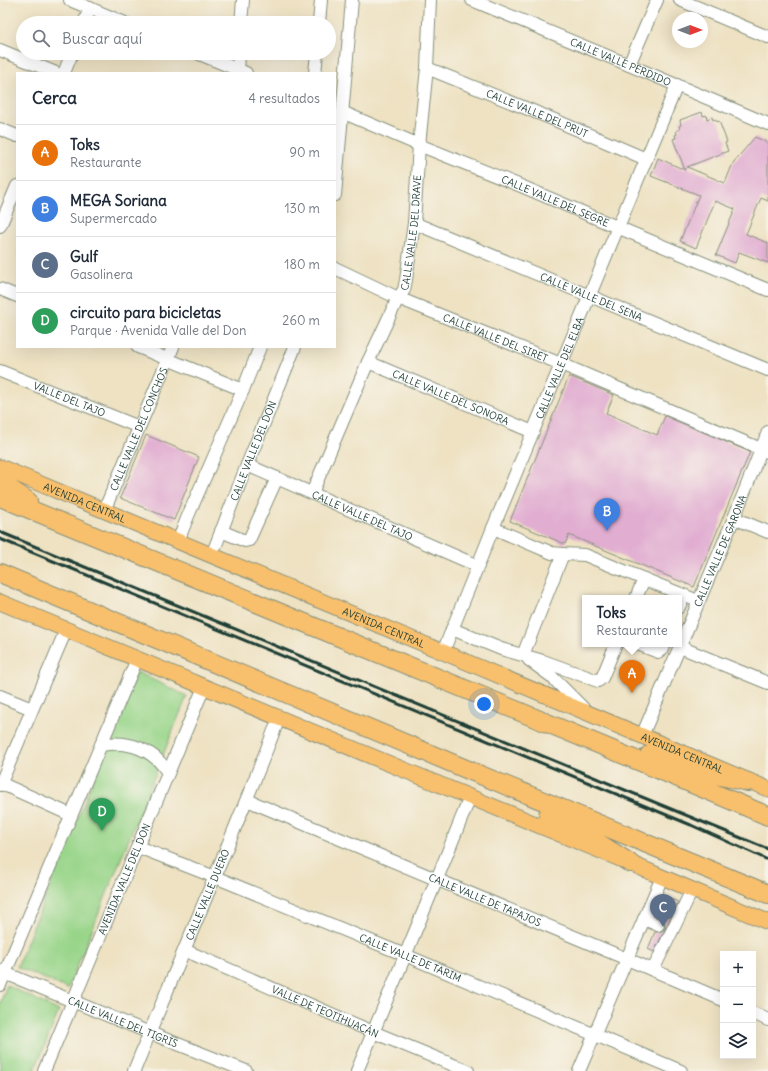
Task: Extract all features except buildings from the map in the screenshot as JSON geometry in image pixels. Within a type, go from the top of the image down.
[{"type":"highway","points":[[0,482],[12,489],[51,518]]},
{"type":"highway","points":[[0,497],[610,749],[766,818]]},
{"type":"highway","points":[[0,573],[768,894]]},
{"type":"highway","points":[[610,749],[656,756],[697,771],[748,782]]},
{"type":"highway","points":[[466,769],[512,797],[578,830],[630,863]]},
{"type":"main road","name":"AVENIDA CENTRAL","points":[[0,467],[588,713],[748,782],[768,789]]},
{"type":"main road","points":[[0,602],[630,863],[768,922]]},
{"type":"street","points":[[70,0],[109,16]]},
{"type":"street","points":[[242,16],[243,0]]},
{"type":"street","points":[[320,16],[321,0]]},
{"type":"street","points":[[336,183],[352,0]]},
{"type":"street","name":"CALLE VALLE DEL DRAVE","points":[[312,493],[368,362],[398,298],[404,290],[414,223],[419,145],[427,68],[430,0]]},
{"type":"street","name":"CALLE VALLE PERDIDO","points":[[472,0],[768,124]]},
{"type":"street","points":[[629,65],[657,0]]},
{"type":"street","points":[[680,0],[768,37]]},
{"type":"street","points":[[87,16],[90,8]]},
{"type":"street","points":[[0,50],[16,57]]},
{"type":"street","points":[[24,60],[54,72]]},
{"type":"street","points":[[64,72],[69,60]]},
{"type":"street","points":[[213,60],[240,72],[239,60]]},
{"type":"street","points":[[315,72],[316,60]]},
{"type":"street","name":"CALLE VALLE DEL PRUT","points":[[427,68],[646,159]]},
{"type":"street","name":"CALLE VALLE DEL ELBA","points":[[443,652],[589,295],[677,85]]},
{"type":"street","name":"CALLE VALLE DEL SEGRE","points":[[342,112],[768,290]]},
{"type":"street","points":[[0,129],[16,136]]},
{"type":"street","points":[[0,226],[8,214],[16,189]]},
{"type":"street","name":"CALLE VALLE DEL SENA","points":[[414,223],[768,370]]},
{"type":"street","name":"CALLE VALLE DEL SIRET","points":[[336,268],[398,298],[561,364],[764,451]]},
{"type":"street","points":[[0,289],[16,296]]},
{"type":"street","points":[[140,348],[243,390]]},
{"type":"street","name":"CALLE VALLE DEL CONCHOS","points":[[104,510],[173,348]]},
{"type":"street","points":[[178,541],[260,348]]},
{"type":"street","name":"CALLE VALLE DEL DON","points":[[212,555],[295,348]]},
{"type":"street","name":"CALLE VALLE DEL SONORA","points":[[368,362],[533,432]]},
{"type":"street","name":"VALLE DEL TAJO","points":[[0,371],[139,427]]},
{"type":"street","name":"CALLE VALLE DE GARONA","points":[[682,641],[764,451],[768,432]]},
{"type":"street","name":"CALLE VALLE DEL TAJO","points":[[247,465],[478,566]]},
{"type":"street","points":[[221,531],[245,541],[249,540],[277,478]]},
{"type":"street","points":[[734,518],[768,532]]},
{"type":"street","points":[[493,528],[552,553],[585,556],[644,579],[662,593],[684,595],[698,601]]},
{"type":"street","points":[[523,656],[563,554]]},
{"type":"street","points":[[637,595],[644,579]]},
{"type":"street","points":[[682,600],[684,595]]},
{"type":"street","points":[[452,629],[501,649],[598,681],[602,678],[615,647]]},
{"type":"street","points":[[66,630],[0,784],[71,815]]},
{"type":"street","points":[[646,647],[658,652],[663,647]]},
{"type":"street","name":"CALLE VALLE DE GARONA","points":[[642,736],[680,647]]},
{"type":"street","points":[[682,647],[768,683]]},
{"type":"street","points":[[523,656],[551,676],[588,713]]},
{"type":"street","points":[[0,985],[2,972],[137,659]]},
{"type":"street","name":"AVENIDA VALLE DEL DON","points":[[44,1071],[204,687]]},
{"type":"street","points":[[0,696],[32,709]]},
{"type":"street","name":"CALLE VALLE DUERO","points":[[134,1071],[247,800],[279,718]]},
{"type":"street","points":[[101,745],[111,743],[124,744],[140,748],[163,764],[168,773]]},
{"type":"street","points":[[357,1071],[470,797]]},
{"type":"street","name":"CALLE VALLE DE TAPAJOS","points":[[247,800],[720,999]]},
{"type":"street","name":"CALLE VALLE DE TARIM","points":[[138,847],[405,955],[680,1071]]},
{"type":"street","points":[[579,1071],[662,877]]},
{"type":"street","points":[[653,970],[666,929],[692,890]]},
{"type":"street","points":[[644,919],[666,929]]},
{"type":"street","name":"VALLE DE TEOTIHUACÁN","points":[[184,950],[373,1032],[468,1071]]},
{"type":"street","name":"CALLE VALLE DEL TIGRIS","points":[[2,972],[246,1071]]},
{"type":"street","points":[[756,1014],[768,1020]]},
{"type":"green space","points":[[137,672],[187,696],[68,989],[17,967]]},
{"type":"green space","points":[[7,985],[59,1011],[34,1071],[0,1071],[0,1004]]},
{"type":"railway","points":[[0,532],[768,849]]},
{"type":"railway","points":[[0,539],[691,825],[768,860]]},
{"type":"place","name":"MEGA Soriana","points":[[607,531]]},
{"type":"place","name":"Toks","points":[[632,693]]},
{"type":"place","name":"circuito para bicicletas","points":[[102,831]]},
{"type":"place","name":"Gulf","points":[[663,927]]}]
